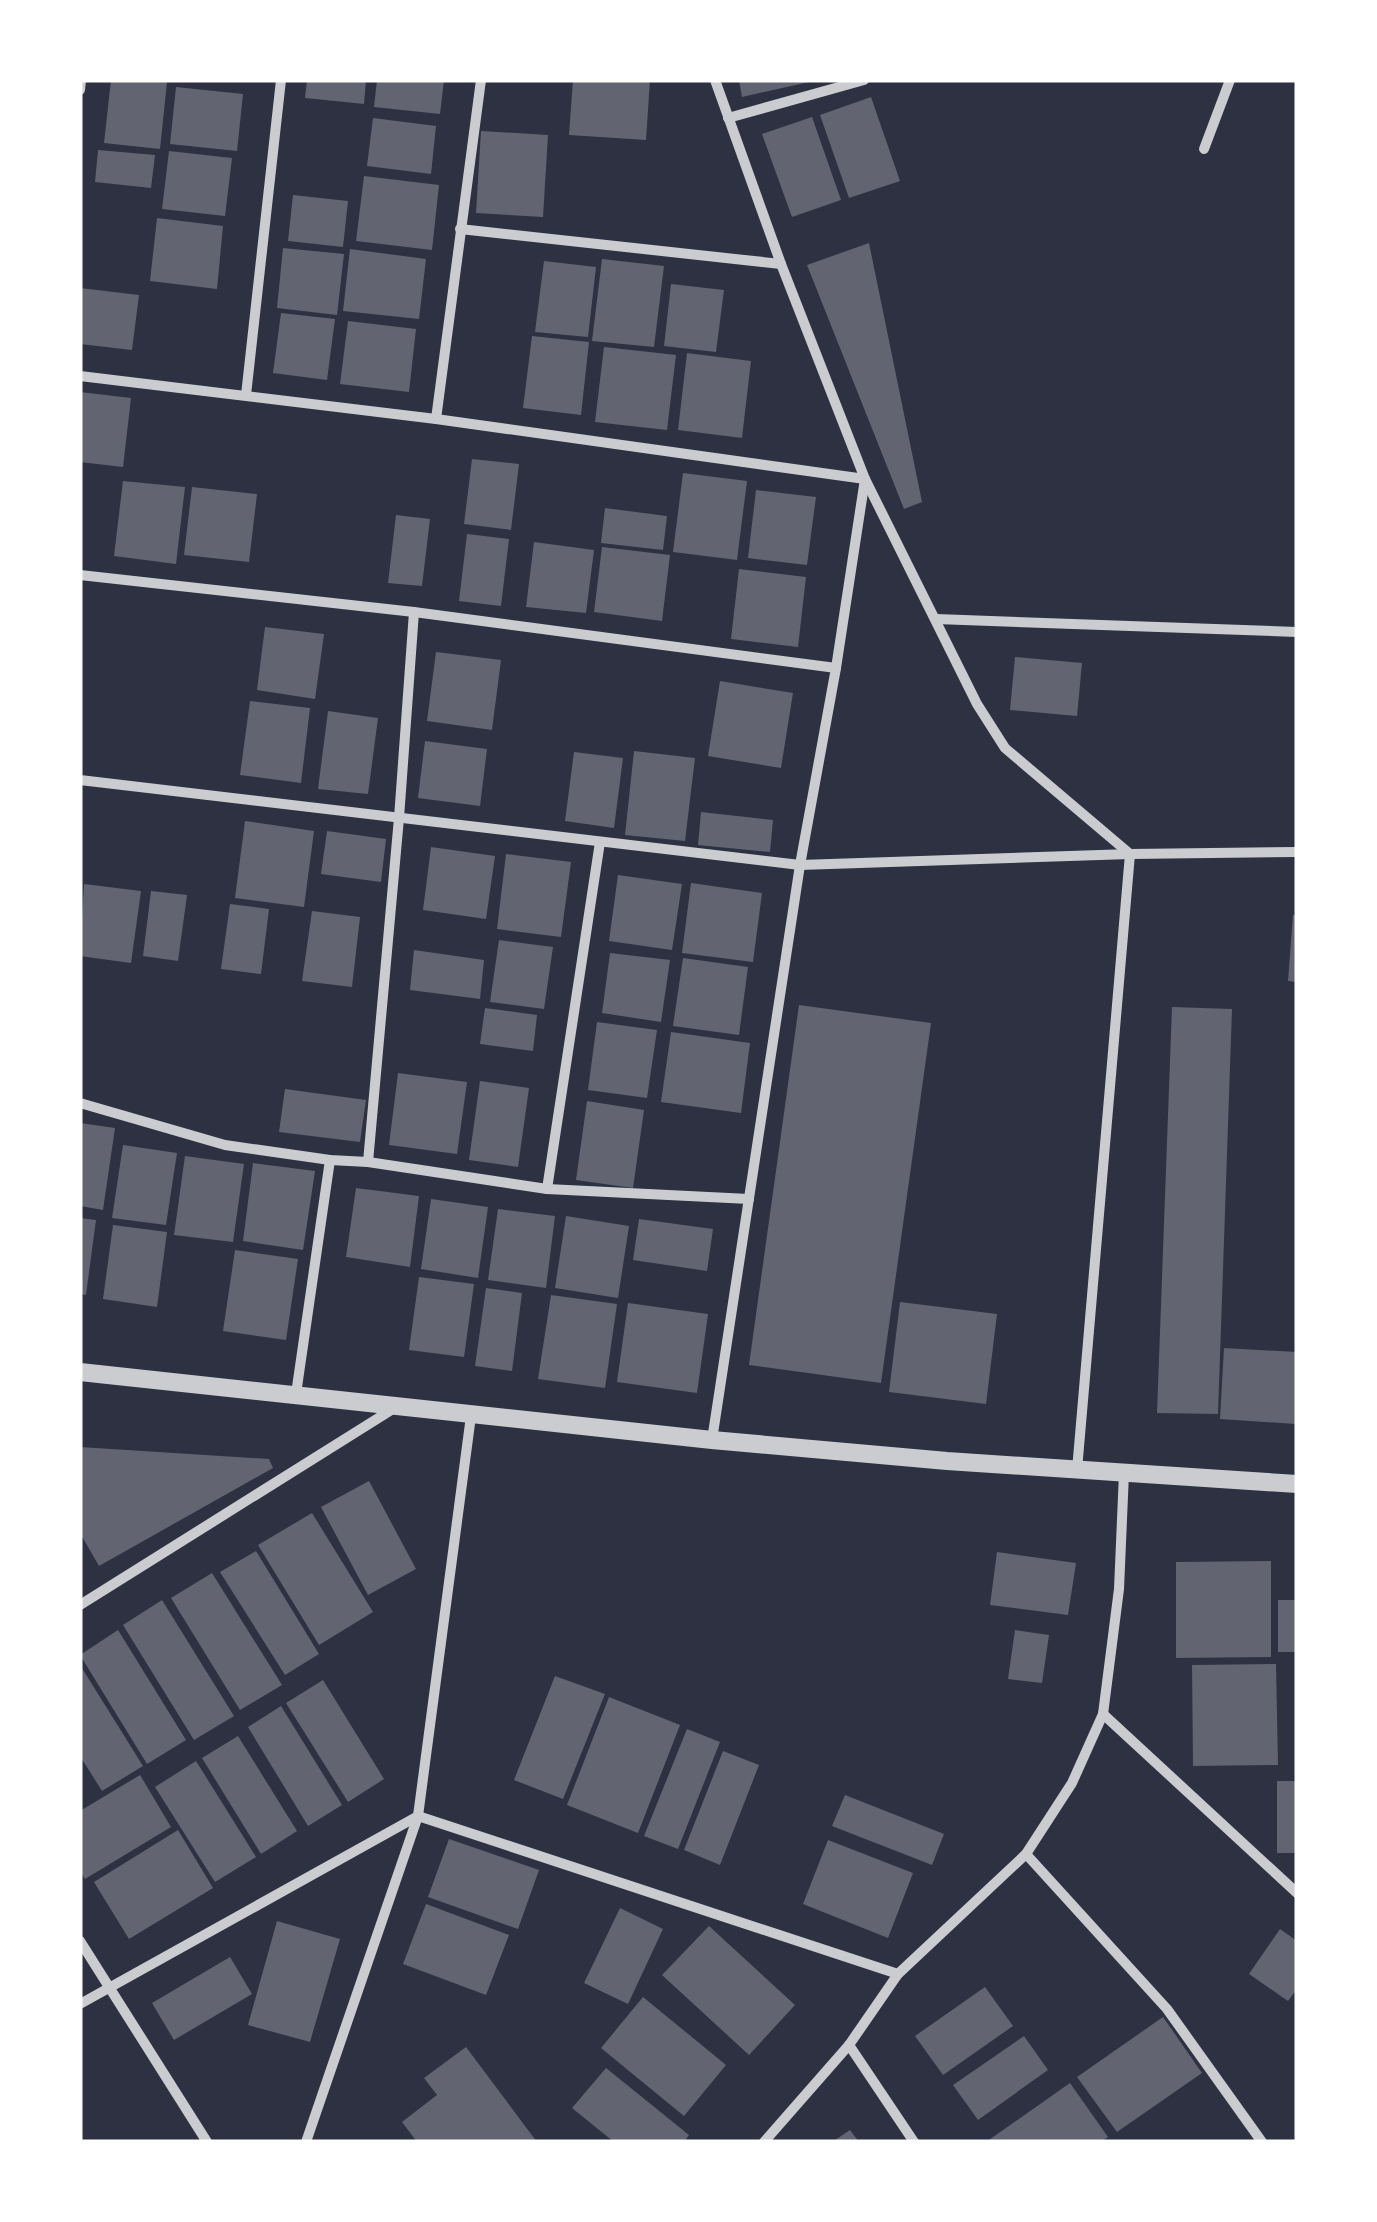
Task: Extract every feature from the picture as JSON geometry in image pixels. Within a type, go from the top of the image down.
[{"type":"street","points":[[80,90],[82,80]]},
{"type":"street","points":[[246,395],[281,80]]},
{"type":"street","points":[[436,419],[481,80]]},
{"type":"street","points":[[715,80],[865,479],[978,704],[1005,748],[1130,854]]},
{"type":"street","points":[[728,118],[864,80]]},
{"type":"street","points":[[1204,149],[1230,80]]},
{"type":"street","points":[[460,229],[781,264]]},
{"type":"street","points":[[80,376],[436,419],[865,479]]},
{"type":"street","points":[[712,1440],[800,865],[865,479]]},
{"type":"street","points":[[80,575],[414,612],[836,668]]},
{"type":"street","points":[[368,1162],[414,612]]},
{"type":"street","points":[[936,619],[1297,632]]},
{"type":"street","points":[[80,780],[800,865],[1297,852]]},
{"type":"street","points":[[547,1188],[600,842]]},
{"type":"street","points":[[1076,1470],[1130,854]]},
{"type":"street","points":[[80,1104],[225,1145],[330,1160],[547,1188],[749,1199]]},
{"type":"street","points":[[296,1394],[330,1160]]},
{"type":"street","points":[[80,1372],[712,1440],[1297,1484]]},
{"type":"street","points":[[80,1606],[396,1408]]},
{"type":"street","points":[[306,2142],[418,1816],[471,1416]]},
{"type":"street","points":[[764,2142],[848,2045],[898,1974],[1026,1854],[1072,1783],[1103,1714],[1119,1589],[1124,1473]]},
{"type":"street","points":[[1103,1714],[1297,1894]]},
{"type":"street","points":[[80,2004],[418,1816],[898,1974]]},
{"type":"street","points":[[1026,1854],[1167,2009],[1262,2142]]},
{"type":"street","points":[[80,1941],[207,2142]]},
{"type":"street","points":[[848,2045],[914,2142]]},
{"type":"building","points":[[111,80],[167,82],[160,149],[104,143]]},
{"type":"building","points":[[307,80],[366,80],[364,104],[305,98]]},
{"type":"building","points":[[377,80],[444,80],[440,114],[374,107]]},
{"type":"building","points":[[573,80],[650,80],[646,140],[569,135]]},
{"type":"building","points":[[739,80],[809,80],[809,82],[742,97]]},
{"type":"building","points":[[176,87],[243,94],[237,151],[170,144]]},
{"type":"building","points":[[871,97],[900,181],[849,198],[820,115]]},
{"type":"building","points":[[812,117],[841,200],[792,217],[762,134]]},
{"type":"building","points":[[373,118],[436,126],[431,174],[367,166]]},
{"type":"building","points":[[481,131],[548,135],[543,217],[476,213]]},
{"type":"building","points":[[98,150],[155,155],[151,188],[95,182]]},
{"type":"building","points":[[169,151],[232,158],[225,216],[162,209]]},
{"type":"building","points":[[364,176],[439,185],[432,250],[356,241]]},
{"type":"building","points":[[293,195],[348,201],[343,247],[288,241]]},
{"type":"building","points":[[157,218],[223,226],[217,289],[150,281]]},
{"type":"building","points":[[869,243],[922,502],[904,509],[807,265]]},
{"type":"building","points":[[283,248],[344,254],[337,315],[277,308]]},
{"type":"building","points":[[350,249],[426,259],[419,319],[343,311]]},
{"type":"building","points":[[602,259],[664,266],[654,347],[592,341]]},
{"type":"building","points":[[544,261],[596,267],[588,337],[535,332]]},
{"type":"building","points":[[671,284],[724,290],[716,352],[664,346]]},
{"type":"building","points":[[80,288],[139,295],[132,350],[80,344]]},
{"type":"building","points":[[281,313],[335,319],[327,380],[273,373]]},
{"type":"building","points":[[348,321],[416,329],[409,392],[340,384]]},
{"type":"building","points":[[532,336],[589,342],[581,415],[523,408]]},
{"type":"building","points":[[604,347],[676,355],[667,430],[595,422]]},
{"type":"building","points":[[687,353],[751,361],[742,438],[678,430]]},
{"type":"building","points":[[80,392],[131,398],[123,467],[80,462]]},
{"type":"building","points":[[472,459],[519,464],[511,530],[464,524]]},
{"type":"building","points":[[683,473],[747,481],[737,560],[673,552]]},
{"type":"building","points":[[123,481],[185,487],[176,564],[114,556]]},
{"type":"building","points":[[192,487],[257,494],[249,562],[184,555]]},
{"type":"building","points":[[756,490],[816,497],[807,565],[748,558]]},
{"type":"building","points":[[605,508],[667,516],[663,550],[601,543]]},
{"type":"building","points":[[396,515],[430,519],[422,586],[388,583]]},
{"type":"building","points":[[467,534],[509,539],[501,606],[459,601]]},
{"type":"building","points":[[534,542],[594,550],[586,613],[526,607]]},
{"type":"building","points":[[602,547],[670,555],[662,621],[594,612]]},
{"type":"building","points":[[739,569],[806,577],[798,647],[731,639]]},
{"type":"building","points":[[265,627],[324,634],[315,699],[257,690]]},
{"type":"building","points":[[436,652],[501,660],[492,730],[427,721]]},
{"type":"building","points":[[1015,657],[1082,663],[1077,716],[1010,710]]},
{"type":"building","points":[[720,681],[793,693],[781,768],[708,756]]},
{"type":"building","points":[[250,701],[310,708],[301,783],[240,775]]},
{"type":"building","points":[[328,711],[378,718],[368,794],[318,789]]},
{"type":"building","points":[[425,741],[487,749],[480,806],[418,798]]},
{"type":"building","points":[[634,751],[695,758],[685,841],[625,835]]},
{"type":"building","points":[[574,752],[623,758],[614,828],[565,821]]},
{"type":"building","points":[[701,812],[773,820],[770,852],[698,845]]},
{"type":"building","points":[[245,821],[314,831],[304,907],[235,898]]},
{"type":"building","points":[[327,831],[386,839],[381,882],[321,874]]},
{"type":"building","points":[[431,847],[495,856],[486,919],[423,910]]},
{"type":"building","points":[[506,854],[571,862],[561,937],[497,929]]},
{"type":"building","points":[[618,875],[682,884],[672,950],[609,941]]},
{"type":"building","points":[[691,883],[762,893],[753,962],[682,953]]},
{"type":"building","points":[[84,884],[141,891],[131,963],[80,956]]},
{"type":"building","points":[[151,891],[187,895],[178,961],[143,956]]},
{"type":"building","points":[[230,904],[269,909],[261,974],[221,969]]},
{"type":"building","points":[[312,911],[360,917],[352,987],[302,981]]},
{"type":"building","points":[[1293,915],[1297,915],[1297,982],[1288,981]]},
{"type":"building","points":[[499,940],[553,947],[544,1009],[490,1002]]},
{"type":"building","points":[[414,950],[484,960],[480,999],[410,990]]},
{"type":"building","points":[[610,953],[670,960],[661,1022],[602,1013]]},
{"type":"building","points":[[683,958],[748,967],[739,1035],[673,1026]]},
{"type":"building","points":[[799,1005],[931,1023],[881,1383],[749,1365]]},
{"type":"building","points":[[1172,1007],[1232,1009],[1218,1414],[1157,1413]]},
{"type":"building","points":[[485,1008],[537,1015],[533,1051],[480,1044]]},
{"type":"building","points":[[597,1022],[657,1030],[647,1098],[588,1090]]},
{"type":"building","points":[[671,1032],[750,1043],[741,1113],[661,1102]]},
{"type":"building","points":[[398,1073],[467,1082],[457,1154],[389,1145]]},
{"type":"building","points":[[480,1081],[529,1088],[518,1167],[469,1160]]},
{"type":"building","points":[[285,1089],[366,1100],[360,1142],[279,1132]]},
{"type":"building","points":[[587,1101],[644,1110],[633,1188],[576,1180]]},
{"type":"building","points":[[80,1123],[115,1128],[103,1210],[80,1206]]},
{"type":"building","points":[[123,1145],[177,1153],[166,1225],[112,1218]]},
{"type":"building","points":[[185,1156],[244,1164],[233,1242],[174,1235]]},
{"type":"building","points":[[253,1163],[315,1171],[303,1250],[243,1241]]},
{"type":"building","points":[[356,1188],[419,1196],[410,1267],[346,1257]]},
{"type":"building","points":[[431,1199],[488,1207],[478,1278],[421,1269]]},
{"type":"building","points":[[498,1209],[555,1216],[546,1288],[488,1280]]},
{"type":"building","points":[[566,1216],[629,1226],[618,1298],[555,1288]]},
{"type":"building","points":[[80,1218],[96,1220],[86,1295],[80,1294]]},
{"type":"building","points":[[639,1219],[713,1229],[707,1271],[633,1260]]},
{"type":"building","points":[[113,1225],[167,1232],[157,1307],[103,1299]]},
{"type":"building","points":[[235,1250],[298,1259],[286,1340],[223,1331]]},
{"type":"building","points":[[419,1277],[474,1284],[464,1357],[409,1350]]},
{"type":"building","points":[[486,1288],[522,1293],[512,1371],[475,1366]]},
{"type":"building","points":[[551,1295],[617,1304],[605,1388],[538,1379]]},
{"type":"building","points":[[900,1302],[997,1314],[986,1404],[889,1392]]},
{"type":"building","points":[[628,1303],[708,1314],[697,1393],[617,1382]]},
{"type":"building","points":[[1224,1348],[1297,1352],[1297,1424],[1220,1419]]},
{"type":"building","points":[[80,1447],[269,1459],[273,1468],[99,1566],[80,1533]]},
{"type":"building","points":[[369,1481],[416,1569],[368,1595],[321,1507]]},
{"type":"building","points":[[312,1513],[373,1612],[319,1645],[258,1545]]},
{"type":"building","points":[[256,1551],[319,1654],[285,1675],[220,1572]]},
{"type":"building","points":[[997,1552],[1076,1563],[1068,1615],[990,1605]]},
{"type":"building","points":[[1271,1561],[1271,1657],[1176,1658],[1176,1562]]},
{"type":"building","points":[[212,1573],[282,1685],[240,1710],[171,1598]]},
{"type":"building","points":[[162,1600],[234,1716],[194,1740],[123,1625]]},
{"type":"building","points":[[1278,1600],[1297,1600],[1297,1652],[1278,1652]]},
{"type":"building","points":[[118,1630],[186,1740],[147,1764],[80,1655]]},
{"type":"building","points":[[1015,1630],[1049,1635],[1042,1683],[1008,1679]]},
{"type":"building","points":[[1276,1664],[1278,1765],[1193,1766],[1192,1665]]},
{"type":"building","points":[[80,1665],[143,1766],[102,1791],[80,1756]]},
{"type":"building","points":[[555,1676],[605,1694],[563,1799],[514,1780]]},
{"type":"building","points":[[323,1680],[384,1779],[348,1802],[286,1703]]},
{"type":"building","points":[[609,1697],[680,1725],[638,1833],[567,1805]]},
{"type":"building","points":[[281,1706],[342,1805],[308,1826],[248,1727]]},
{"type":"building","points":[[687,1729],[720,1742],[678,1849],[644,1836]]},
{"type":"building","points":[[238,1736],[297,1831],[261,1854],[202,1758]]},
{"type":"building","points":[[723,1751],[759,1765],[720,1865],[684,1850]]},
{"type":"building","points":[[196,1761],[256,1857],[215,1882],[155,1787]]},
{"type":"building","points":[[140,1775],[171,1827],[85,1879],[80,1871],[80,1811]]},
{"type":"building","points":[[1277,1781],[1297,1781],[1297,1853],[1277,1853]]},
{"type":"building","points":[[845,1795],[944,1834],[932,1865],[832,1826]]},
{"type":"building","points":[[178,1830],[213,1888],[129,1939],[94,1882]]},
{"type":"building","points":[[449,1839],[539,1870],[518,1929],[428,1897]]},
{"type":"building","points":[[828,1840],[913,1873],[888,1938],[803,1904]]},
{"type":"building","points":[[426,1904],[509,1935],[486,1995],[403,1964]]},
{"type":"building","points":[[620,1908],[663,1929],[628,2004],[584,1983]]},
{"type":"building","points":[[277,1921],[340,1939],[310,2042],[248,2025]]},
{"type":"building","points":[[709,1926],[795,2005],[749,2055],[662,1975]]},
{"type":"building","points":[[1280,1929],[1297,1941],[1297,1989],[1288,2001],[1249,1974]]},
{"type":"building","points":[[230,1957],[252,1994],[174,2040],[152,2003]]},
{"type":"building","points":[[985,1987],[1013,2026],[943,2075],[915,2036]]},
{"type":"building","points":[[643,1997],[726,2065],[684,2116],[601,2048]]},
{"type":"building","points":[[1163,2017],[1202,2073],[1117,2132],[1077,2077]]},
{"type":"building","points":[[1024,2036],[1048,2070],[978,2120],[953,2085]]},
{"type":"building","points":[[466,2047],[537,2142],[417,2142],[402,2122],[437,2095],[424,2078]]},
{"type":"building","points":[[606,2068],[689,2135],[684,2142],[614,2142],[572,2108]]},
{"type":"building","points":[[1070,2083],[1108,2137],[1101,2142],[986,2142]]},
{"type":"building","points":[[850,2130],[859,2142],[832,2142]]}]
